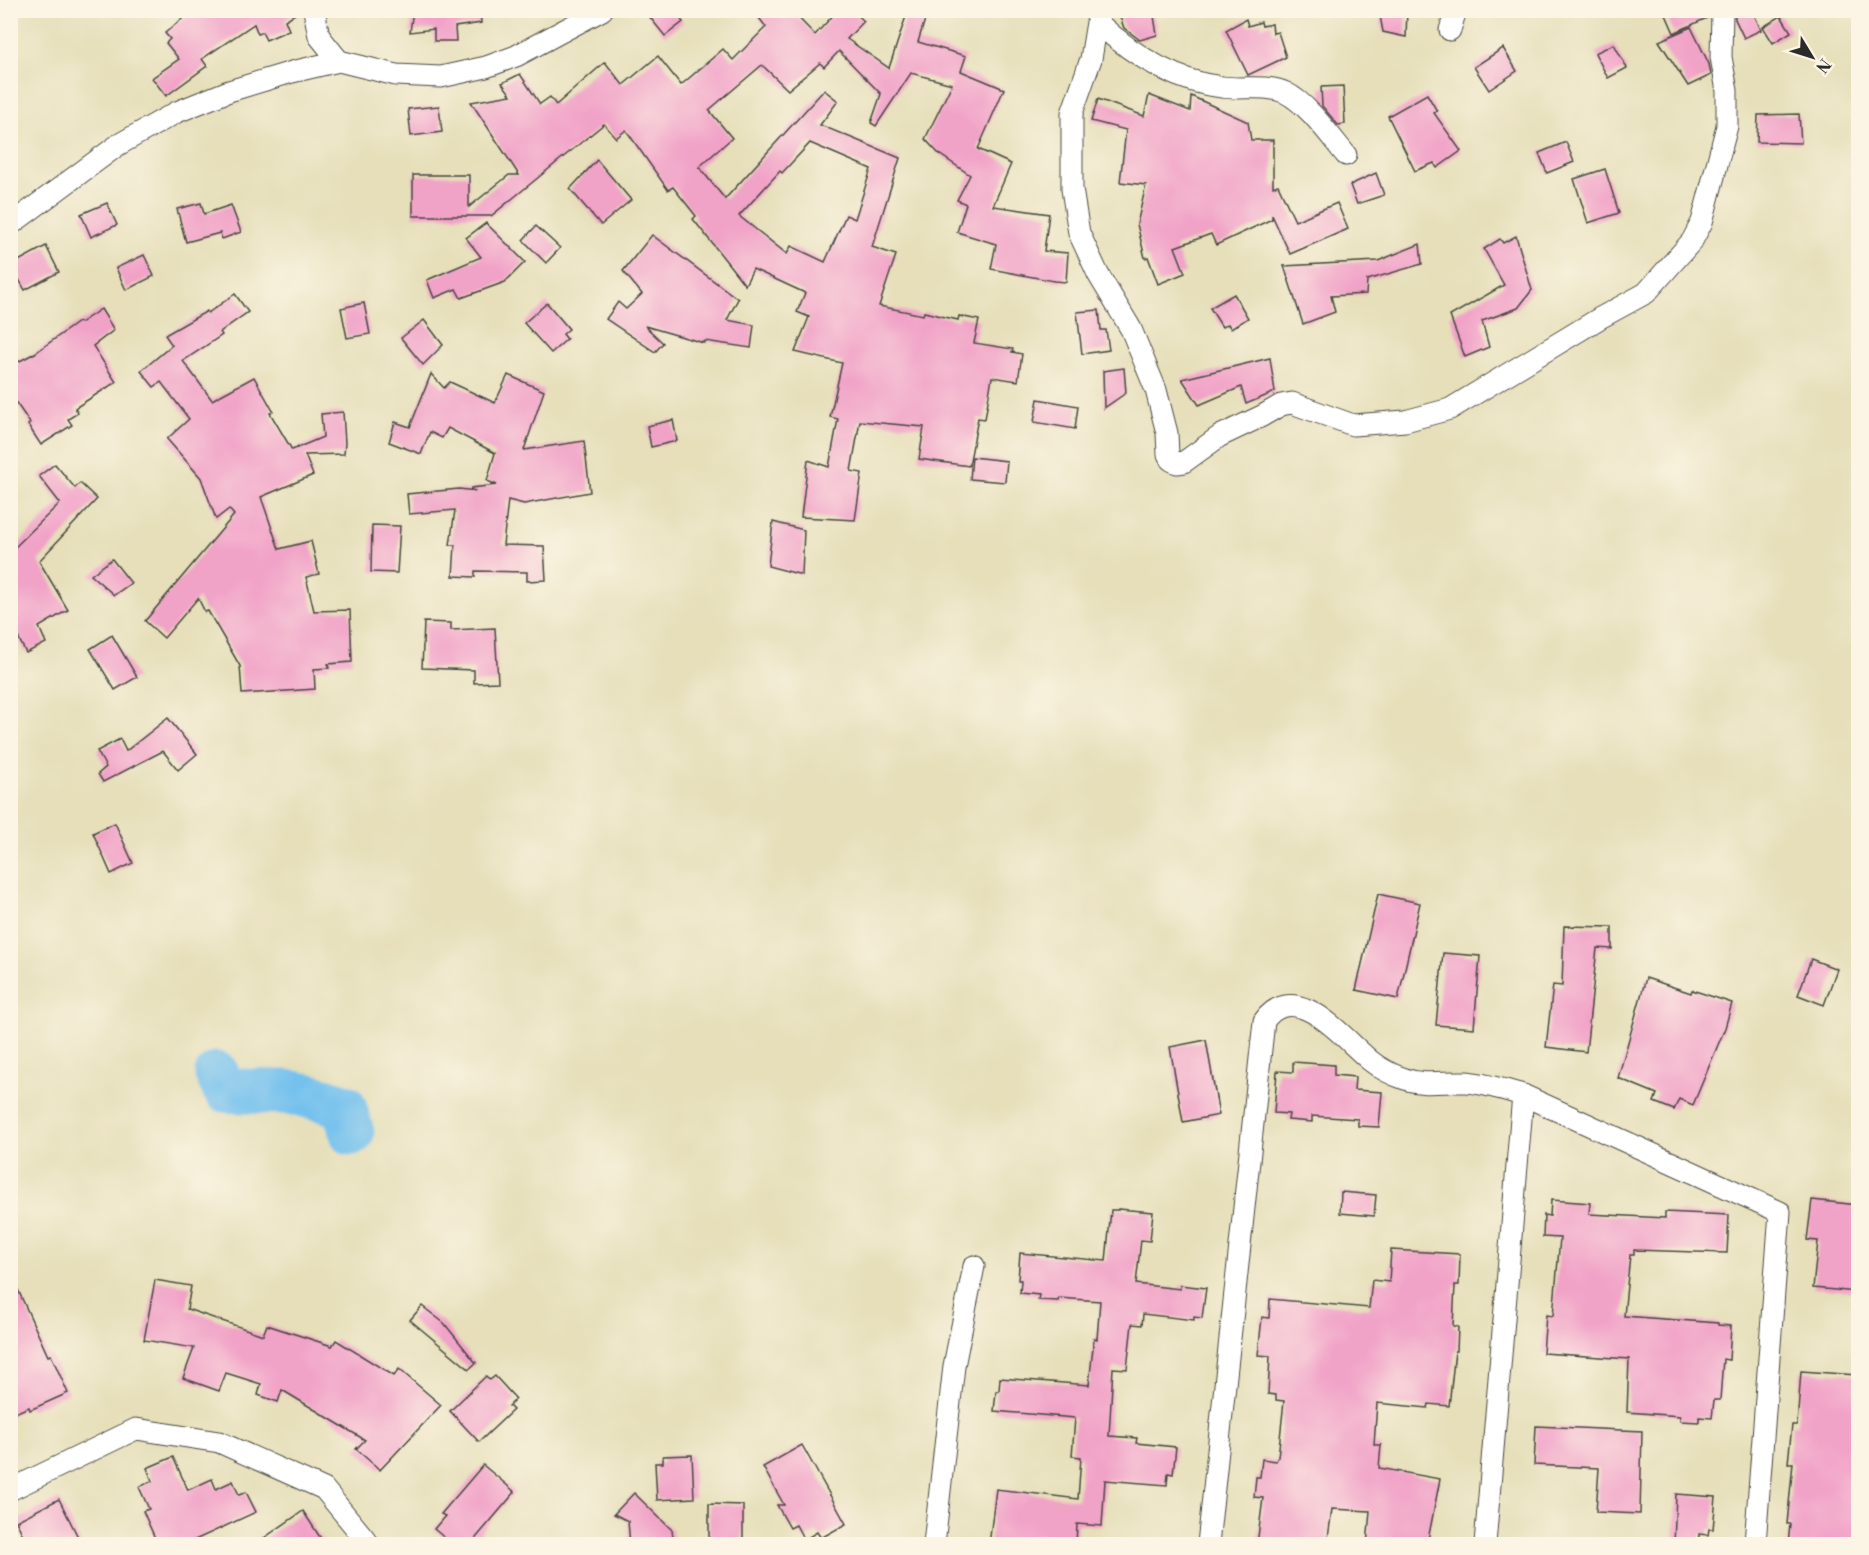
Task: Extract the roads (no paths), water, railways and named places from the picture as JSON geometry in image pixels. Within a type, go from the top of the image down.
[{"type":"street","points":[[314,10],[319,36],[339,61]]},
{"type":"street","points":[[12,221],[118,145],[177,112],[229,91],[339,61],[396,75],[441,77],[486,67],[516,56],[602,10]]},
{"type":"street","points":[[1099,17],[1090,59],[1072,113],[1072,189],[1079,233],[1098,274],[1131,329],[1156,390],[1167,433],[1168,454],[1171,460],[1177,463],[1184,462],[1220,436],[1281,405],[1292,403],[1353,425],[1405,421],[1450,409],[1600,318],[1646,293],[1692,241],[1702,222],[1727,126],[1727,91],[1721,57],[1722,10]]},
{"type":"street","points":[[1099,17],[1135,54],[1161,68],[1220,87],[1270,88],[1286,93],[1301,104],[1346,155]]},
{"type":"street","points":[[1208,1545],[1264,1021],[1269,1013],[1277,1008],[1292,1005],[1306,1008],[1317,1014],[1372,1062],[1389,1073],[1407,1080],[1425,1083],[1465,1082],[1492,1086],[1523,1095],[1780,1212],[1755,1545]]},
{"type":"street","points":[[1485,1545],[1523,1095]]},
{"type":"street","points":[[915,1545],[934,1539],[954,1366],[974,1266]]},
{"type":"street","points":[[10,1490],[136,1429],[219,1442],[324,1489],[369,1545]]},
{"type":"waterway","points":[[217,1074],[225,1090],[291,1093],[344,1106],[352,1133]]}]
